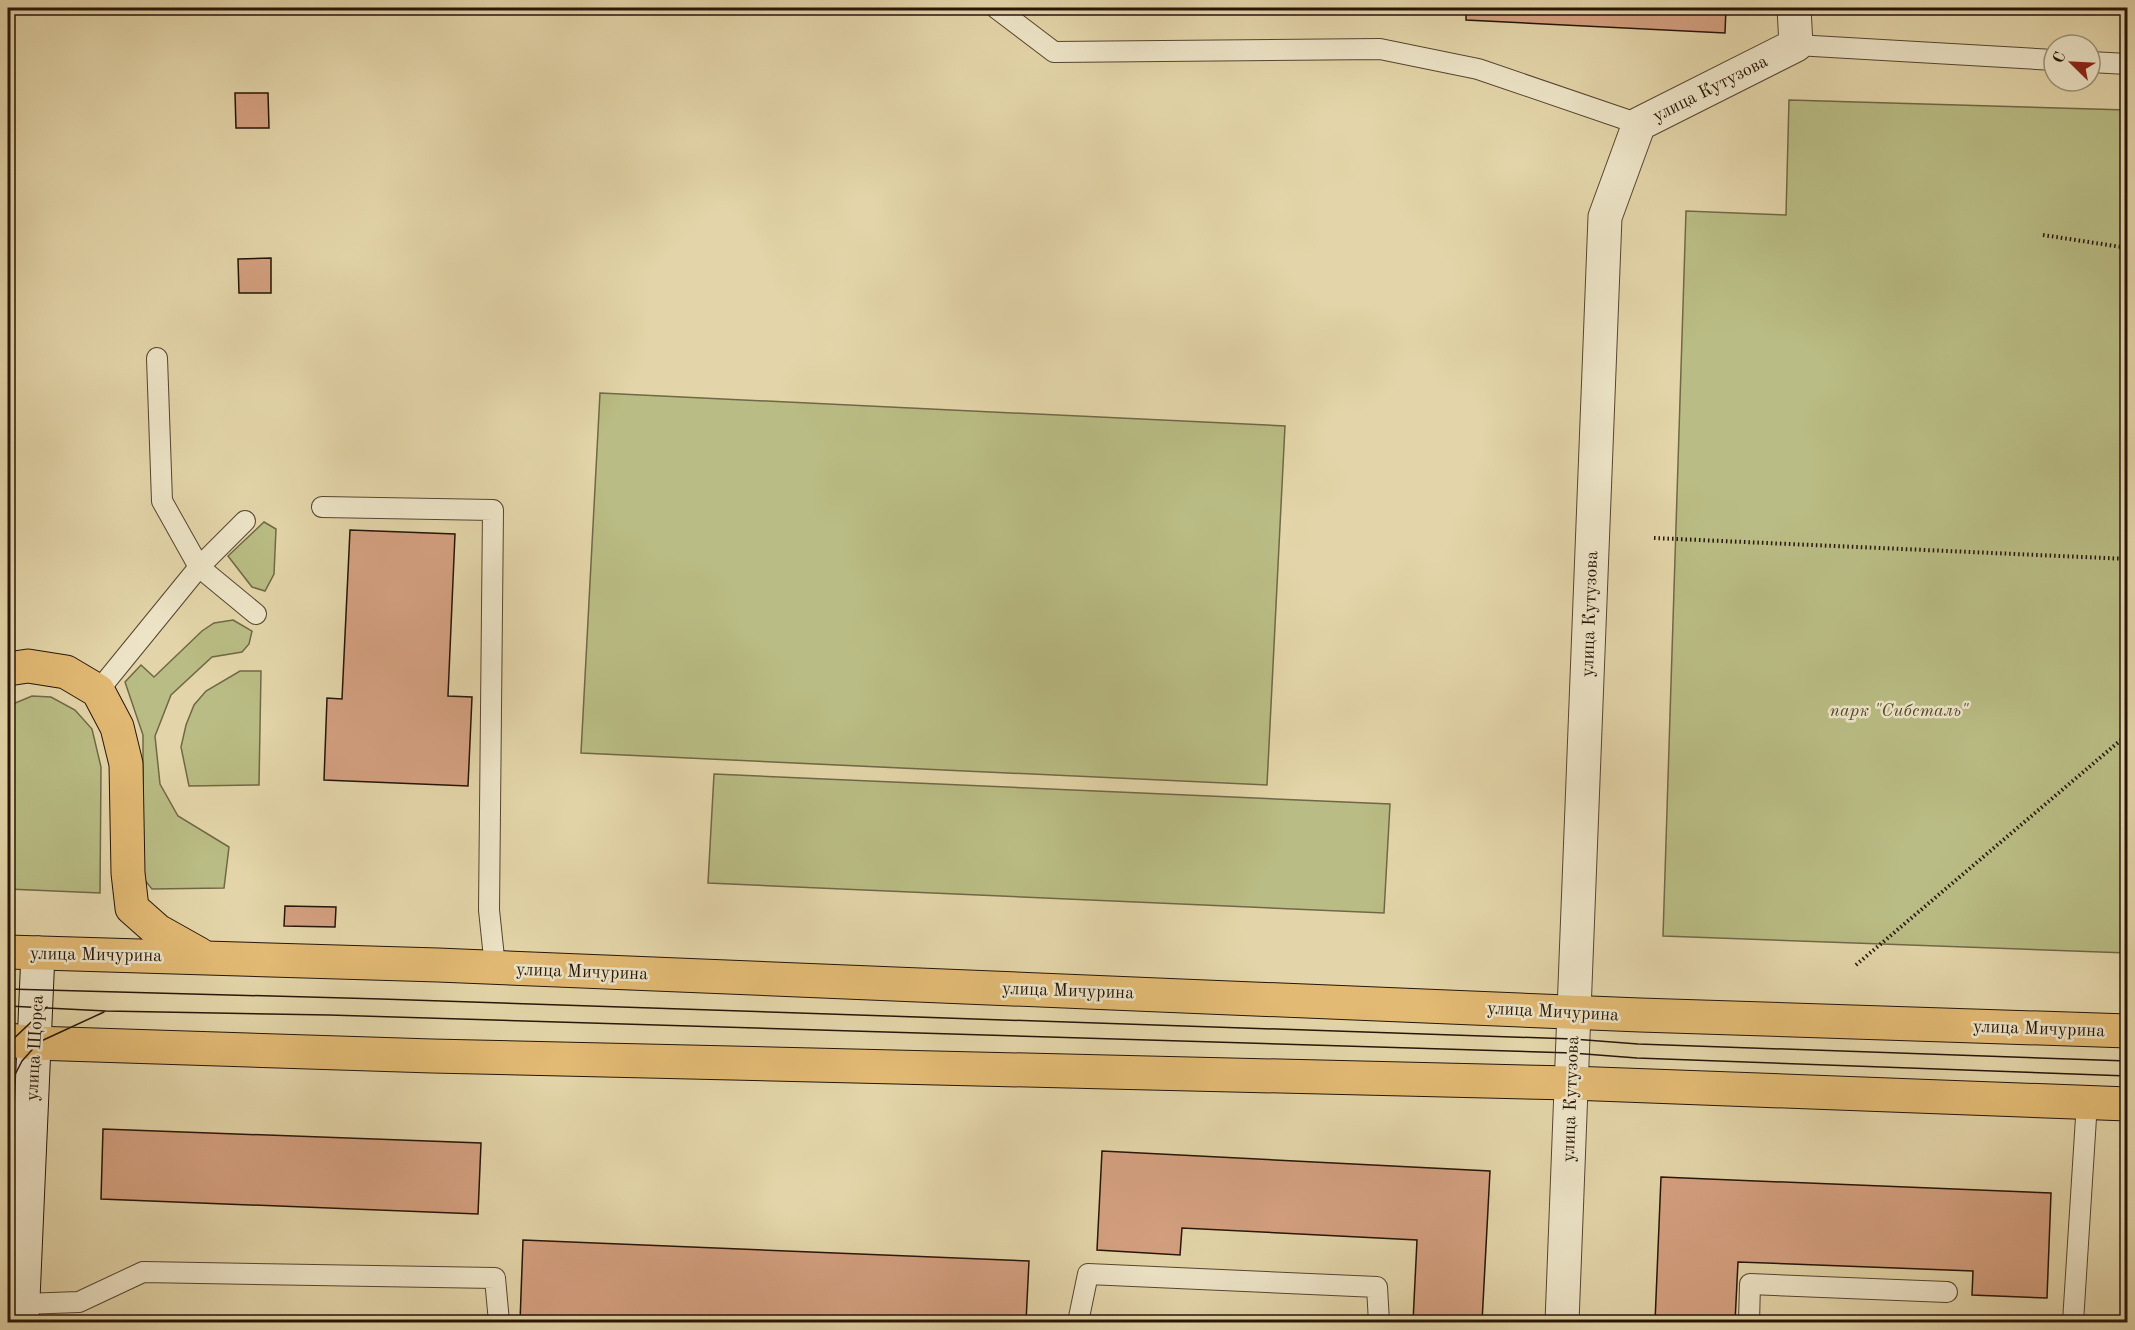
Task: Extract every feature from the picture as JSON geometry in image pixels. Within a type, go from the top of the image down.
[{"type":"main road","points":[[8,669],[28,666],[66,672],[98,691],[117,727],[126,764],[128,873],[132,908],[158,931],[203,957]]},
{"type":"main road","name":"улица Мичурина","points":[[23,953],[495,967],[1640,1015],[2127,1031]]},
{"type":"main road","points":[[21,1041],[432,1056],[1571,1083],[2127,1104]]},
{"type":"street","points":[[1794,8],[1796,45]]},
{"type":"street","name":"улица Кутузова","points":[[1562,1323],[1605,217],[1639,124],[1796,45]]},
{"type":"street","name":"улица Щорса","points":[[23,953],[21,1041],[23,1313]]},
{"type":"lane","points":[[996,8],[1054,52],[1380,49],[1478,69],[1639,124]]},
{"type":"lane","points":[[1796,45],[2042,59]]},
{"type":"lane","points":[[2102,63],[2127,64]]},
{"type":"lane","points":[[157,358],[162,501],[199,567],[256,614]]},
{"type":"lane","points":[[322,507],[493,510],[489,910],[495,967]]},
{"type":"lane","points":[[98,691],[199,567],[245,521]]},
{"type":"lane","points":[[2073,1323],[2086,1102]]},
{"type":"lane","points":[[23,1313],[79,1302],[143,1272],[495,1278],[499,1323]]},
{"type":"lane","points":[[1078,1323],[1088,1274],[1377,1287],[1379,1323]]},
{"type":"lane","points":[[1749,1323],[1750,1284],[1947,1292]]},
{"type":"path","points":[[2043,236],[2127,248]]},
{"type":"path","points":[[1654,538],[2127,559]]},
{"type":"path","points":[[1856,965],[2127,734]]},
{"type":"green space","name":"парк \"Сибсталь\"","points":[[1789,100],[2127,110],[2127,953],[1663,936],[1686,211],[1786,215]]},
{"type":"green space","points":[[600,393],[1285,426],[1267,785],[581,753]]},
{"type":"green space","points":[[264,522],[276,529],[274,574],[265,591],[252,587],[228,556]]},
{"type":"green space","points":[[233,620],[252,631],[249,644],[242,652],[212,657],[171,695],[155,736],[160,784],[178,816],[229,847],[224,888],[152,889],[143,878],[143,735],[125,682],[141,665],[154,677],[202,631],[214,623]]},
{"type":"green space","points":[[240,671],[261,671],[259,785],[189,786],[181,747],[194,705],[206,691]]},
{"type":"green space","points":[[32,696],[51,697],[75,710],[92,729],[101,767],[100,893],[8,889],[8,706]]},
{"type":"green space","points":[[714,774],[1390,804],[1384,913],[708,883]]},
{"type":"building","points":[[1466,8],[1726,8],[1725,33],[1466,20]]},
{"type":"building","points":[[235,93],[268,93],[269,128],[236,128]]},
{"type":"building","points":[[271,258],[271,293],[239,293],[238,259]]},
{"type":"building","points":[[350,530],[455,534],[448,696],[472,697],[468,786],[324,780],[327,698],[342,699]]},
{"type":"building","points":[[285,906],[336,907],[335,927],[284,926]]},
{"type":"building","points":[[103,1129],[481,1143],[478,1214],[101,1199]]},
{"type":"building","points":[[1102,1151],[1490,1171],[1482,1322],[1413,1322],[1417,1240],[1182,1228],[1180,1255],[1097,1250]]},
{"type":"building","points":[[1661,1177],[2051,1193],[2047,1298],[1972,1295],[1973,1271],[1738,1262],[1735,1322],[1655,1322]]},
{"type":"building","points":[[523,1240],[1029,1261],[1026,1322],[520,1322]]},
{"type":"tram line","points":[[8,989],[381,999],[1573,1039],[1638,1044],[2128,1061]]},
{"type":"tram line","points":[[8,1006],[106,1011],[329,1015],[1572,1053],[1637,1058],[2128,1076]]},
{"type":"tram line","points":[[8,1044],[47,1007]]},
{"type":"tram line","points":[[8,1088],[22,1061],[39,1042],[104,1012]]}]
